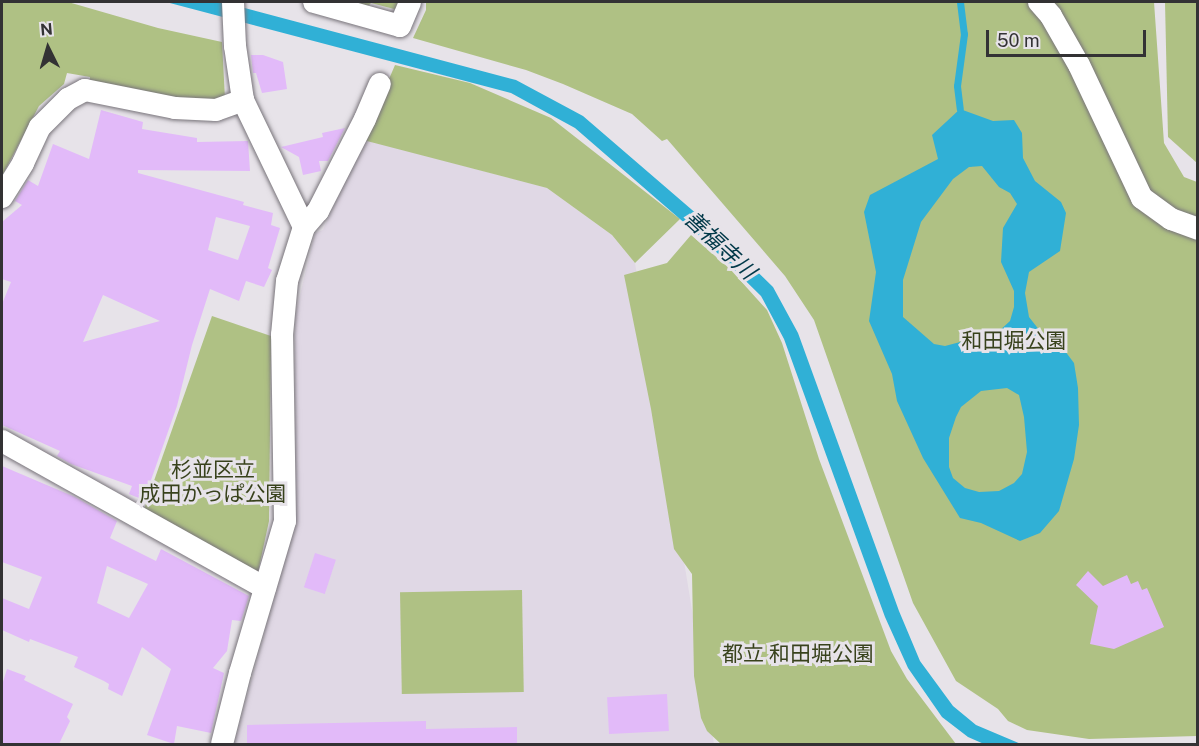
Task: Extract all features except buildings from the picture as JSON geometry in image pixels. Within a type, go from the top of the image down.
[{"type":"street","points":[[233,2],[234,38],[243,100],[304,227]]},
{"type":"street","points":[[314,2],[400,26],[410,2]]},
{"type":"street","points":[[1039,2],[1051,16],[1079,65],[1142,198],[1171,219],[1197,229]]},
{"type":"street","points":[[222,744],[285,520],[282,335],[287,281],[304,227],[318,211],[365,119],[380,84]]},
{"type":"street","points":[[2,197],[23,163],[40,127],[68,99],[85,90],[175,108],[216,110],[243,100]]},
{"type":"street","points":[[2,441],[265,588]]},
{"type":"shaded area","points":[[363,139],[547,188],[612,235],[635,263],[714,744],[234,744],[295,520],[295,316],[315,233],[323,230]]},
{"type":"green space","points":[[2,2],[68,2],[158,28],[222,42],[225,99],[174,99],[90,83],[90,77],[67,73],[64,84],[39,106],[2,176]]},
{"type":"green space","points":[[345,2],[401,2],[398,10],[371,3],[368,6]]},
{"type":"green space","name":"和田堀公園","points":[[426,2],[1154,2],[1164,143],[1184,177],[1197,182],[1197,736],[1089,739],[1027,730],[1008,721],[998,709],[956,681],[913,603],[814,320],[785,276],[667,139],[662,141],[632,114],[563,84],[526,70],[413,38],[426,10]]},
{"type":"green space","points":[[1165,2],[1197,2],[1197,163],[1168,137]]},
{"type":"green space","points":[[395,65],[470,83],[551,118],[680,219],[635,263],[612,235],[547,188],[363,140]]},
{"type":"green space","name":"都立 和田堀公園","points":[[691,235],[730,269],[767,310],[782,343],[819,459],[891,651],[907,679],[956,744],[721,744],[707,731],[701,718],[694,676],[692,574],[674,549],[651,409],[624,275],[667,263]]},
{"type":"green space","name":"杉並区立 成田かっぱ公園","points":[[212,316],[271,336],[269,521],[258,572],[143,512]]},
{"type":"green space","points":[[522,590],[524,692],[402,694],[400,592]]},
{"type":"water","name":"善福寺川","points":[[166,2],[222,2],[516,80],[583,116],[713,228],[773,287],[798,333],[899,611],[920,661],[953,706],[976,725],[1021,744],[984,744],[968,737],[942,717],[908,668],[885,617],[784,339],[761,296],[703,239],[575,128],[511,93]]},
{"type":"water","points":[[960,109],[993,121],[1014,120],[1022,133],[1023,158],[1035,181],[1061,202],[1066,213],[1060,251],[1029,272],[1025,293],[1029,317],[1040,331],[1059,343],[1074,363],[1078,388],[1079,425],[1074,459],[1059,511],[1040,533],[1020,541],[981,523],[960,518],[923,458],[897,401],[892,374],[869,321],[876,272],[864,212],[870,195],[938,159],[932,135]],"holes":[[[982,166],[999,187],[1010,193],[1017,204],[1003,228],[1001,262],[1014,291],[1014,307],[1010,321],[998,332],[945,346],[934,344],[903,317],[903,280],[921,222],[953,179],[969,167]],[[1007,388],[1019,395],[1024,417],[1027,452],[1022,474],[1014,483],[999,491],[979,492],[965,488],[953,478],[949,467],[949,438],[956,417],[961,407],[981,391]]]},
{"type":"waterway","points":[[960,2],[964,34],[957,86],[960,109]]}]
